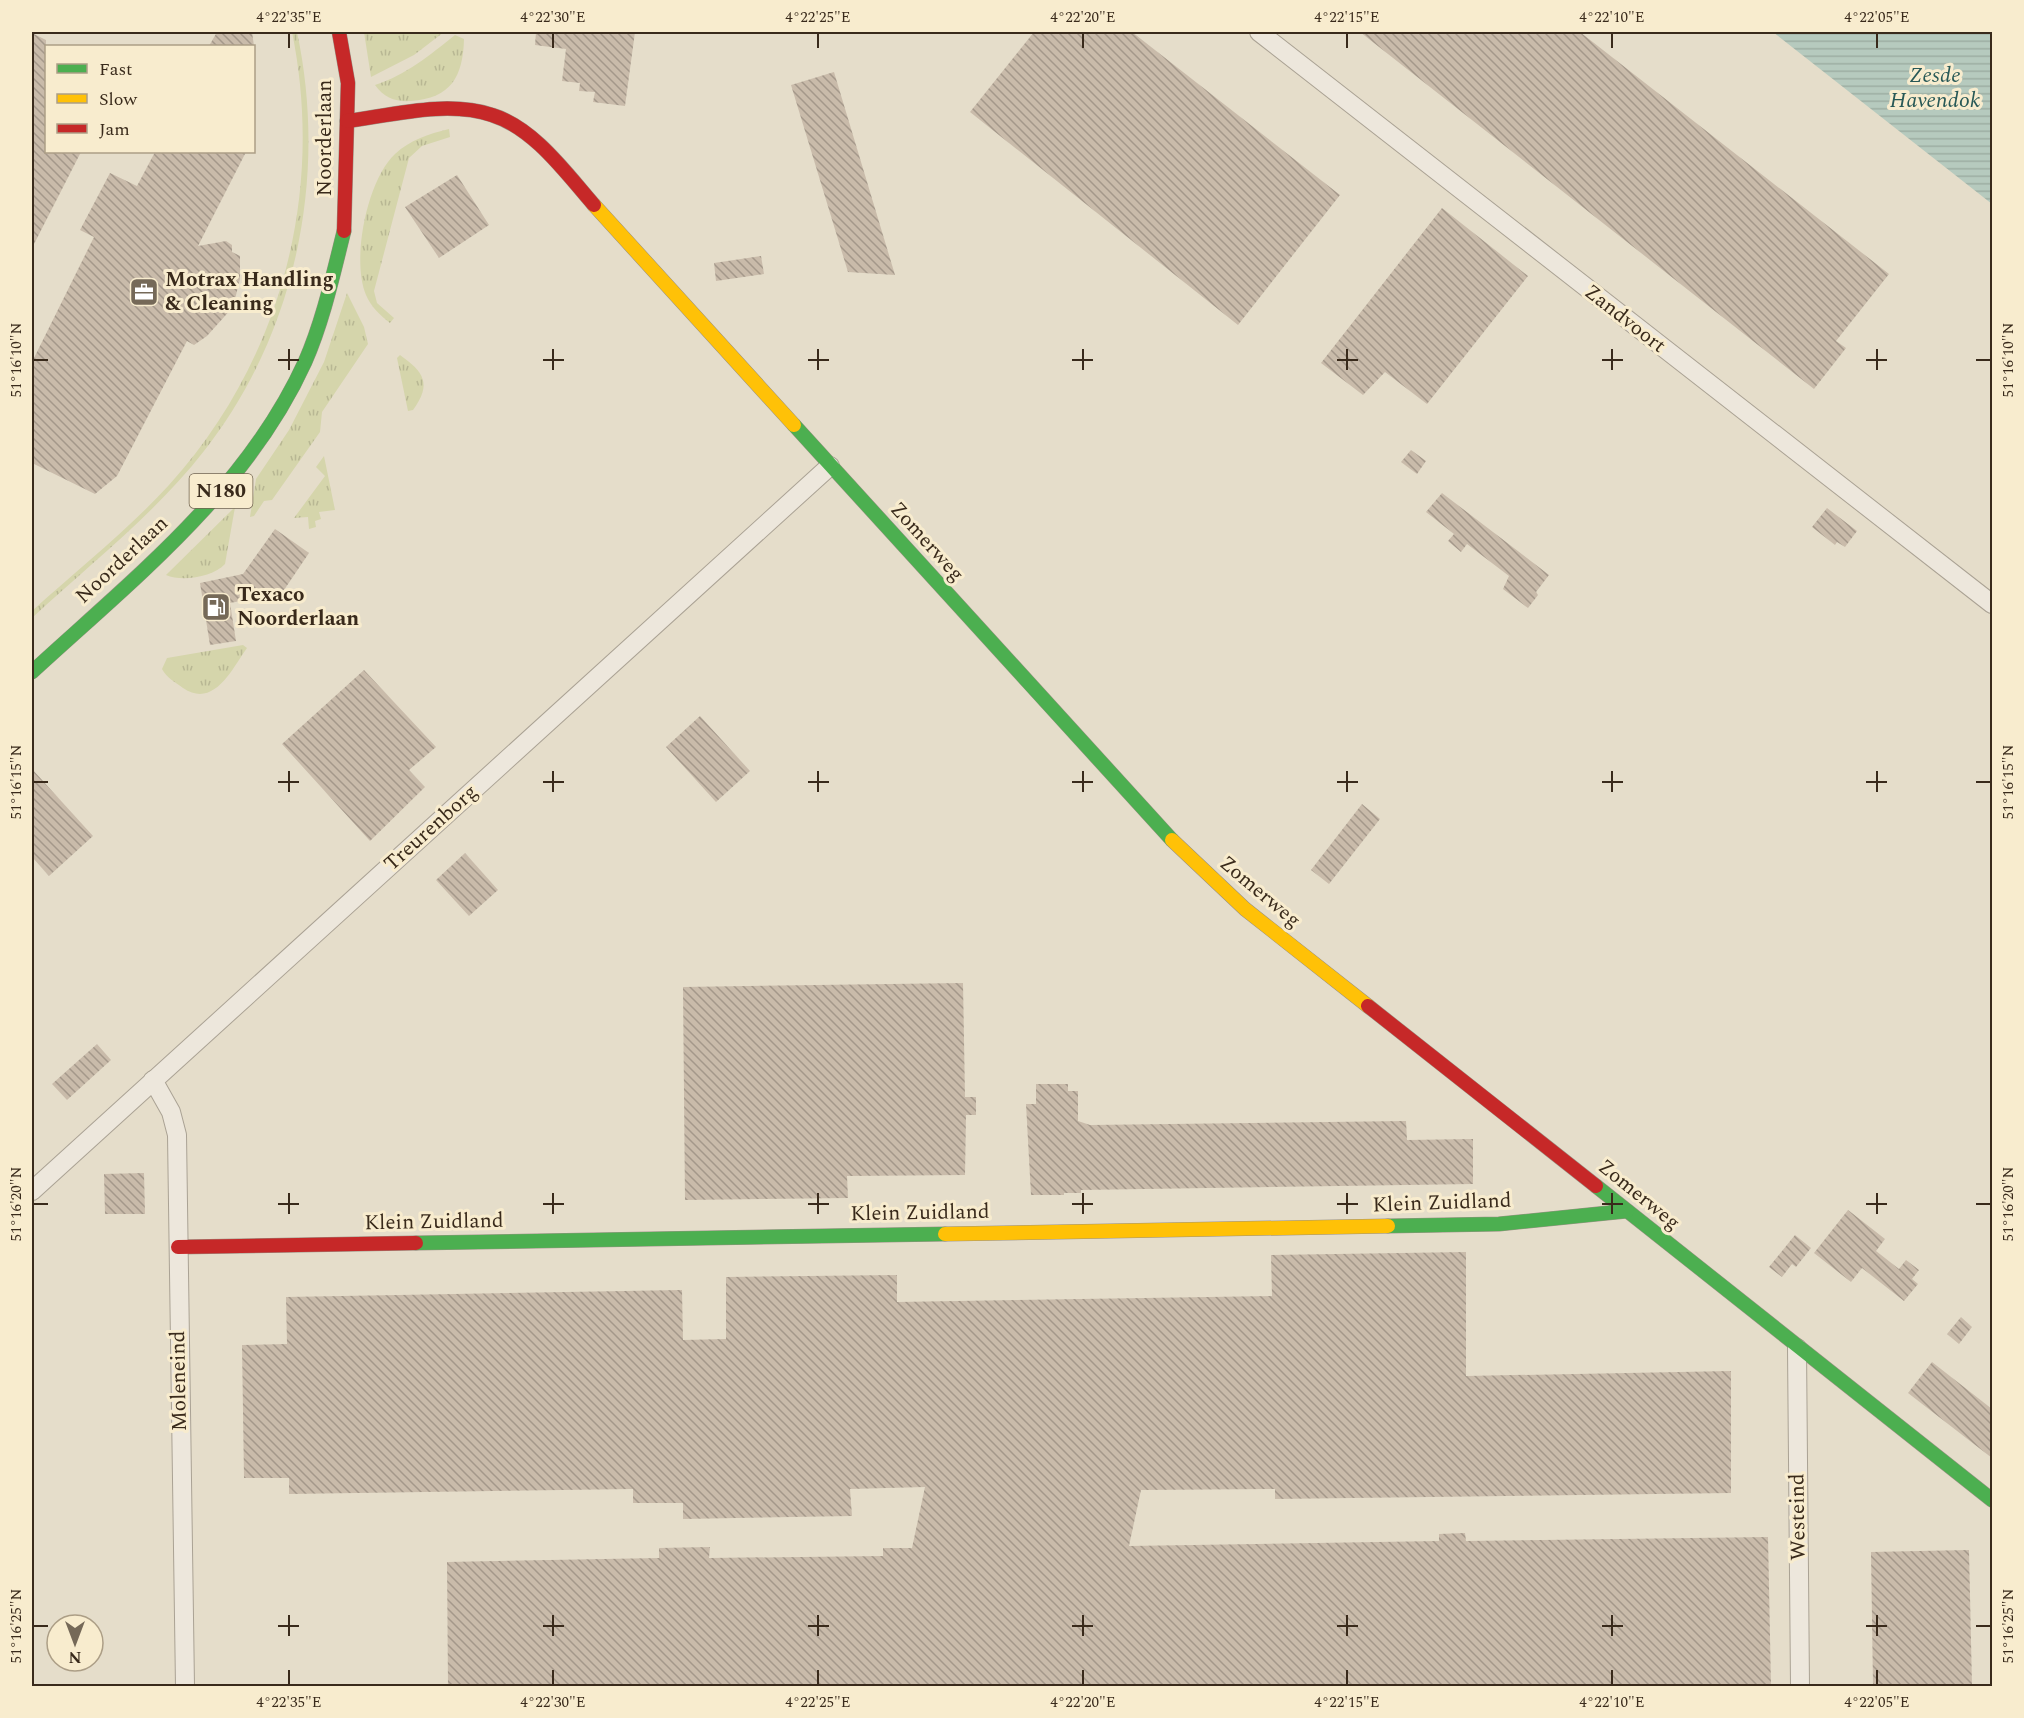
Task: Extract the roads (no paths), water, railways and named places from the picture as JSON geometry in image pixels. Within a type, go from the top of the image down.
[{"type":"street","name":"Noorderlaan","points":[[32,672],[152,562],[210,504],[263,439],[305,362],[327,298],[346,222],[348,83],[339,32]]},
{"type":"street","name":"Zandvoort","points":[[1259,32],[1992,604]]},
{"type":"street","name":"Zomerweg","points":[[347,121],[462,110],[493,114],[515,126],[541,149],[598,210],[1164,833],[1198,867],[1245,909],[1992,1500]]},
{"type":"street","name":"Treurenborg","points":[[32,1191],[830,466]]},
{"type":"street","name":"Moleneind","points":[[153,1080],[171,1112],[177,1135],[185,1686]]},
{"type":"street","name":"Klein Zuidland","points":[[178,1247],[1487,1224],[1627,1211]]},
{"type":"street","name":"Westeind","points":[[1797,1348],[1800,1686]]},
{"type":"water","name":"Zesde Havendok","points":[[1773,32],[1992,32],[1992,204]]},
{"type":"place","name":"Motrax Handling & Cleaning","points":[[144,292]]},
{"type":"place","name":"Texaco Noorderlaan","points":[[216,607]]}]
